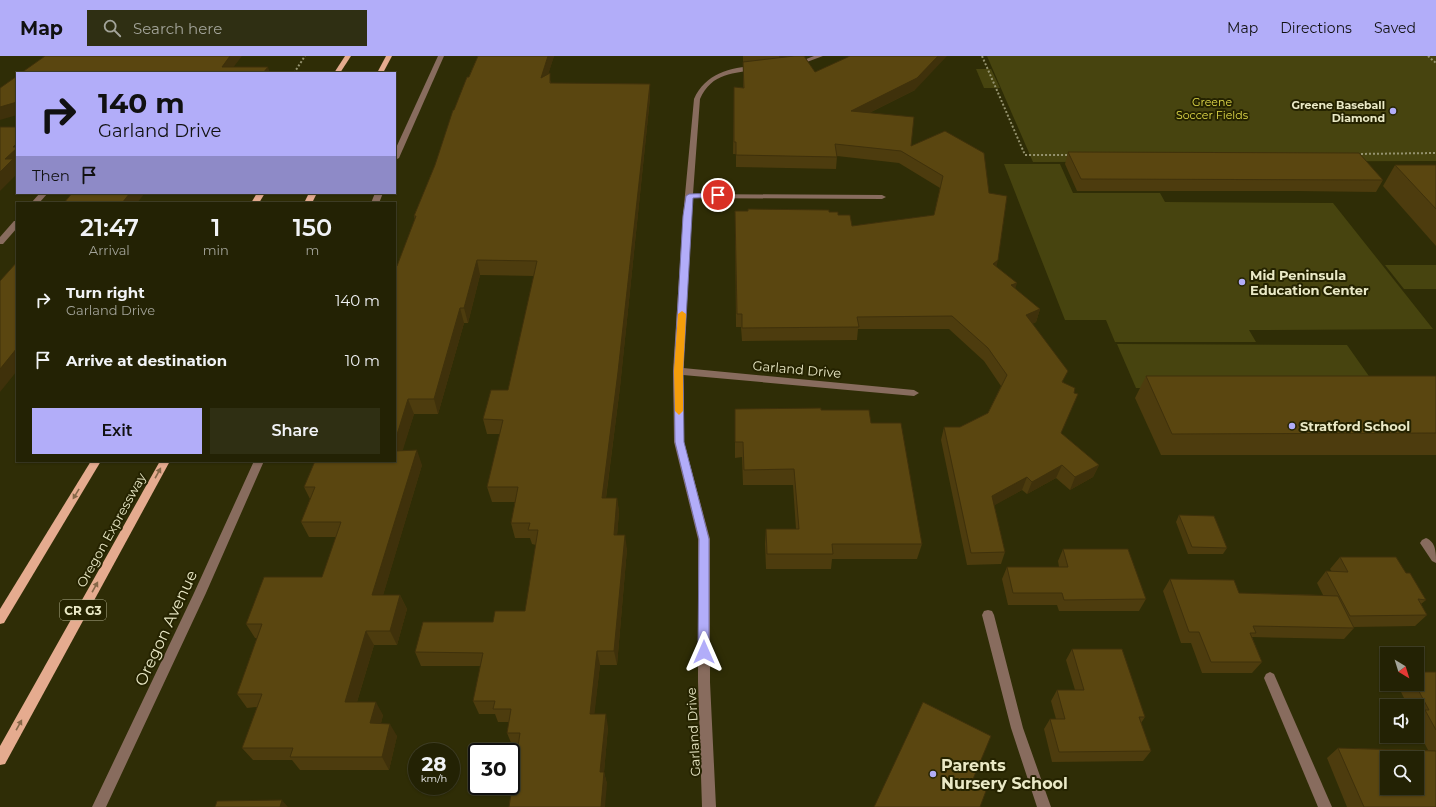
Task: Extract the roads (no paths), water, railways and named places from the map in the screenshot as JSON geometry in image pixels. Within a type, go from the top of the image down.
[{"type":"main road","points":[[338,72],[348,56]]},
{"type":"main road","points":[[381,72],[389,56]]},
{"type":"main road","points":[[0,619],[95,462]]},
{"type":"main road","name":"Oregon Expressway","points":[[0,759],[164,462]]},
{"type":"street","points":[[396,156],[441,56]]},
{"type":"street","points":[[783,67],[808,61],[820,56]]},
{"type":"street","name":"Garland Drive","points":[[709,807],[704,682],[704,539],[679,442],[678,371],[687,216],[694,129],[699,90],[713,79],[728,72],[751,68],[768,69]]},
{"type":"street","points":[[36,202],[43,194]]},
{"type":"street","points":[[689,196],[882,197]]},
{"type":"street","points":[[0,242],[16,224]]},
{"type":"street","name":"Garland Drive","points":[[678,371],[914,393]]},
{"type":"street","name":"Oregon Avenue","points":[[99,807],[200,593],[259,462]]},
{"type":"street","points":[[1426,543],[1436,558]]},
{"type":"street","points":[[988,615],[1017,728],[1044,807]]},
{"type":"street","points":[[1270,678],[1325,807]]},
{"type":"place","name":"Greene Baseball Diamond","points":[[1393,111]]},
{"type":"place","name":"Mid Peninsula Education Center","points":[[1242,282]]},
{"type":"place","name":"Stratford School","points":[[1292,426]]},
{"type":"place","name":"Parents Nursery School","points":[[933,774]]},
{"type":"park label","name":"Greene Soccer Fields","points":[[1212,108]]}]
